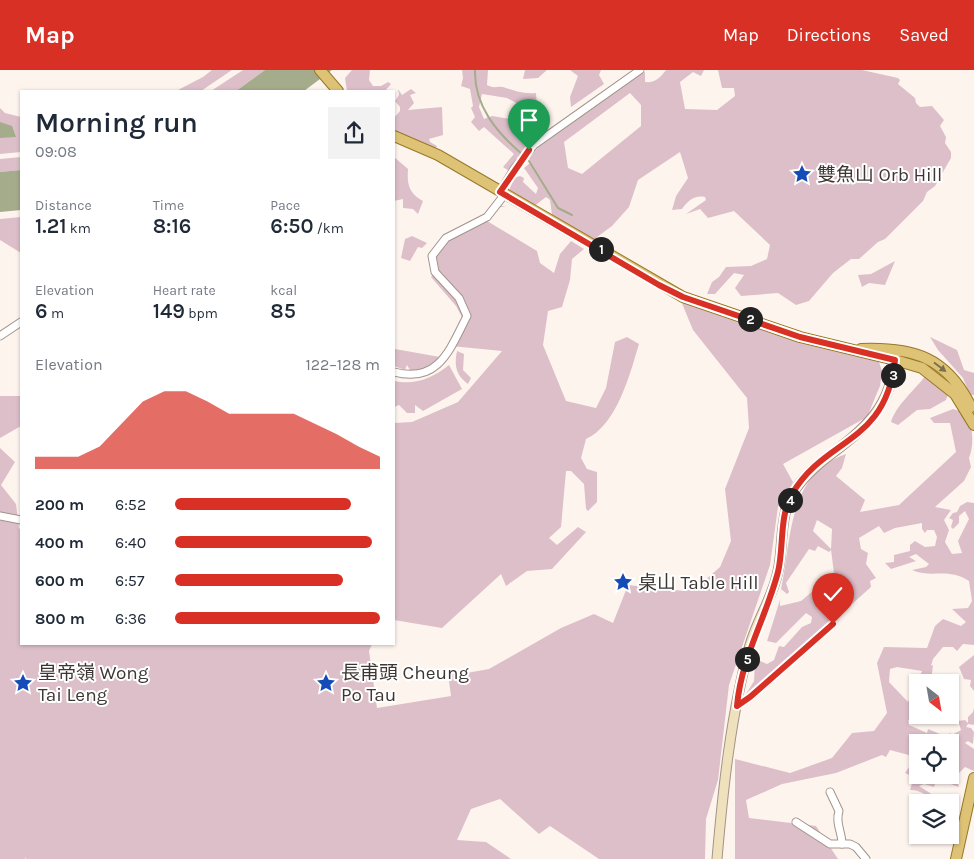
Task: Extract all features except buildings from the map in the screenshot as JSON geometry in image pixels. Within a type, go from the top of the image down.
[{"type":"main road","points":[[320,70],[334,89]]},
{"type":"main road","points":[[395,136],[438,155],[683,297],[800,337],[850,349],[895,354],[916,353],[932,360],[949,374],[963,391],[974,416]]},
{"type":"main road","points":[[895,354],[941,382],[958,398],[974,425]]},
{"type":"main road","points":[[956,859],[974,778]]},
{"type":"street","points":[[395,372],[426,373],[446,356],[467,316],[459,298],[435,272],[432,256],[446,238],[470,228],[486,217],[503,193],[514,169],[534,145],[589,104],[640,70]]},
{"type":"street","points":[[0,336],[20,323]]},
{"type":"street","points":[[717,859],[722,798],[737,706],[751,643],[778,571],[788,504],[793,493],[812,470],[852,439],[873,418],[886,397],[895,354]]},
{"type":"street","points":[[0,516],[20,520]]},
{"type":"street","points":[[737,706],[750,697],[833,624]]},
{"type":"street","points":[[830,792],[839,811],[837,818],[842,835],[842,844]]},
{"type":"street","points":[[796,822],[830,844],[856,847],[866,859]]},
{"type":"shaded area","points":[[212,70],[232,70],[202,90],[178,90]]},
{"type":"shaded area","points":[[243,70],[265,70],[237,90],[213,90]]},
{"type":"shaded area","points":[[265,70],[332,70],[305,90],[237,90]]},
{"type":"shaded area","points":[[352,70],[370,70],[369,80],[373,86],[381,86],[388,82],[391,84],[386,90],[347,90],[345,78]]},
{"type":"shaded area","points":[[462,70],[488,70],[487,85],[503,87],[522,93],[536,93],[537,107],[531,111],[507,98],[482,94],[479,107],[484,119],[492,116],[516,120],[526,138],[526,153],[518,156],[509,171],[503,167],[514,154],[484,127],[479,131],[471,122],[475,117],[471,108],[473,106],[470,89],[461,86]]},
{"type":"shaded area","points":[[525,70],[547,70],[538,78],[523,79]]},
{"type":"shaded area","points":[[570,70],[601,70],[599,75],[604,84],[571,107],[570,97],[578,76]]},
{"type":"shaded area","points":[[666,70],[704,70],[701,76],[693,72],[680,82],[685,109],[717,110],[735,96],[734,88],[722,88],[718,70],[862,70],[898,78],[900,80],[898,84],[915,98],[916,103],[920,107],[932,106],[944,120],[940,126],[946,137],[945,143],[951,152],[951,158],[935,186],[927,192],[923,201],[885,239],[878,242],[859,259],[851,259],[833,273],[809,301],[796,305],[778,293],[741,296],[735,288],[744,275],[734,273],[715,294],[707,294],[712,282],[719,277],[726,267],[751,266],[767,259],[770,245],[734,211],[708,218],[700,209],[686,214],[706,200],[705,197],[694,198],[682,209],[672,210],[676,196],[688,178],[680,152],[638,180],[629,207],[612,226],[597,237],[598,243],[552,215],[550,200],[546,197],[533,207],[508,193],[514,178],[520,176],[524,178],[523,182],[536,194],[538,188],[524,168],[530,163],[529,158],[539,147],[645,72],[645,82],[649,82],[659,78]],"holes":[[[630,93],[641,105],[641,126],[582,174],[568,168],[564,142]]]},
{"type":"shaded area","points":[[398,89],[402,95],[411,89],[416,93],[410,95],[414,103],[408,110],[442,107],[443,135],[429,139],[430,142],[437,146],[434,152],[397,133],[395,130],[395,117],[400,111],[400,107],[395,101],[399,95]]},
{"type":"shaded area","points":[[0,108],[5,113],[20,117],[20,152],[0,154]]},
{"type":"shaded area","points":[[0,122],[12,126],[16,137],[0,138]]},
{"type":"shaded area","points":[[20,157],[20,170],[0,172],[0,159]]},
{"type":"shaded area","points":[[395,158],[408,169],[410,188],[423,201],[418,214],[413,209],[403,208],[403,199],[395,201]]},
{"type":"shaded area","points":[[20,170],[20,210],[0,212],[0,172]]},
{"type":"shaded area","points":[[496,206],[506,206],[497,208],[487,221],[537,251],[540,263],[554,273],[560,254],[571,241],[584,249],[572,259],[570,280],[562,307],[548,311],[543,345],[566,401],[596,408],[606,388],[615,342],[627,337],[639,344],[621,398],[614,411],[597,432],[586,439],[581,458],[587,469],[597,472],[597,502],[588,511],[586,509],[584,484],[571,471],[566,471],[561,527],[549,538],[557,545],[578,527],[586,532],[552,569],[527,571],[506,586],[501,574],[442,628],[395,620],[395,423],[412,422],[458,402],[502,351],[451,346],[463,319],[456,306],[431,277],[435,272],[433,254],[445,239],[487,218]]},
{"type":"shaded area","points":[[20,217],[20,252],[0,240],[0,219]]},
{"type":"shaded area","points":[[412,236],[427,243],[422,248],[418,247],[410,261],[401,258],[405,239]]},
{"type":"shaded area","points":[[895,261],[885,285],[869,283],[862,287],[858,275],[871,274]]},
{"type":"shaded area","points":[[681,301],[802,343],[851,353],[879,362],[882,371],[880,386],[867,417],[783,464],[793,482],[778,507],[770,565],[729,685],[718,780],[706,819],[705,859],[599,859],[550,826],[539,834],[500,799],[471,809],[457,840],[486,842],[511,859],[26,859],[26,857],[25,859],[0,859],[0,448],[15,462],[1,485],[16,504],[20,528],[20,645],[372,645],[369,651],[377,708],[451,696],[448,673],[461,674],[489,669],[561,628],[594,614],[613,623],[628,585],[684,591],[696,588],[720,567],[731,541],[725,489],[749,428],[747,398],[693,330]]},
{"type":"shaded area","points":[[930,337],[957,350],[964,370],[974,373],[974,395],[970,395],[963,378],[938,350]]},
{"type":"shaded area","points":[[395,349],[440,357],[429,375],[410,370],[407,365],[405,370],[395,366]]},
{"type":"shaded area","points":[[457,351],[464,354],[463,370],[471,378],[468,384],[458,374]]},
{"type":"shaded area","points":[[449,365],[462,389],[423,411],[415,405],[415,413],[407,413],[399,405],[395,407],[395,381],[423,380]]},
{"type":"shaded area","points":[[926,375],[949,392],[946,400],[930,409],[917,410],[898,425],[891,422],[901,404]]},
{"type":"shaded area","points":[[0,396],[20,396],[20,427],[0,438]]},
{"type":"shaded area","points":[[953,409],[964,413],[971,428],[972,447],[969,458],[971,467],[964,481],[935,507],[951,510],[944,520],[949,530],[945,542],[952,554],[962,553],[958,541],[969,519],[965,511],[959,516],[959,523],[953,529],[951,527],[953,520],[949,518],[953,513],[957,512],[960,506],[967,502],[974,503],[974,645],[963,644],[957,651],[953,647],[943,647],[933,659],[931,666],[933,665],[932,674],[921,674],[922,671],[897,667],[890,669],[889,682],[908,702],[909,700],[909,725],[927,733],[928,729],[940,734],[909,734],[909,755],[890,750],[886,757],[882,755],[836,773],[782,784],[746,800],[749,818],[816,826],[838,859],[735,859],[735,759],[790,773],[832,758],[852,733],[874,731],[887,713],[877,663],[884,647],[927,648],[935,626],[943,619],[961,626],[966,622],[952,609],[968,608],[972,601],[969,581],[954,575],[926,574],[912,570],[926,567],[929,564],[916,554],[909,557],[916,561],[891,569],[885,563],[894,562],[894,555],[910,551],[910,545],[915,541],[925,547],[935,546],[937,537],[934,530],[927,530],[925,533],[922,529],[922,523],[895,528],[884,533],[879,526],[859,538],[861,549],[868,553],[866,564],[876,578],[870,581],[871,587],[751,694],[746,694],[754,681],[755,663],[758,660],[767,664],[774,660],[779,646],[784,647],[802,627],[811,623],[812,617],[806,613],[776,643],[767,641],[780,600],[780,606],[801,601],[834,573],[831,550],[829,552],[818,546],[815,551],[809,549],[786,583],[789,592],[787,594],[781,589],[796,510],[802,492],[812,477],[827,464],[846,454],[842,468],[836,476],[865,500],[860,512],[899,505],[956,452],[950,423],[934,423],[930,418]],"holes":[[[817,520],[832,529],[831,549],[813,531]]]},
{"type":"shaded area","points":[[974,655],[974,691],[970,686],[971,680],[964,679],[959,667]]},
{"type":"shaded area","points":[[974,708],[974,725],[968,724],[966,727],[971,728],[974,732],[973,744],[968,741],[965,743],[974,749],[974,771],[965,767],[959,773],[959,734],[954,734],[961,730],[959,721],[965,720],[968,723],[968,717]]},
{"type":"shaded area","points":[[912,784],[924,784],[919,786],[931,794],[924,794],[910,790]]},
{"type":"shaded area","points":[[924,784],[935,784],[934,787]]},
{"type":"waterway","points":[[475,70],[478,95],[488,117],[512,146],[522,154]]},
{"type":"waterway","points":[[529,161],[558,208],[572,215]]},
{"type":"place","name":"雙魚山 Orb Hill","points":[[802,174]]},
{"type":"place","name":"桌山 Table Hill","points":[[623,582]]},
{"type":"place","name":"皇帝嶺 Wong Tai Leng","points":[[23,683]]},
{"type":"place","name":"長甫頭 Cheung Po Tau","points":[[326,683]]},
{"type":"route","points":[[529,150],[514,169],[500,192],[625,263],[659,285],[683,297],[800,337],[895,360],[891,382],[883,405],[864,428],[812,470],[793,493],[785,516],[778,571],[751,643],[737,697],[737,706],[750,697],[833,624]]}]
